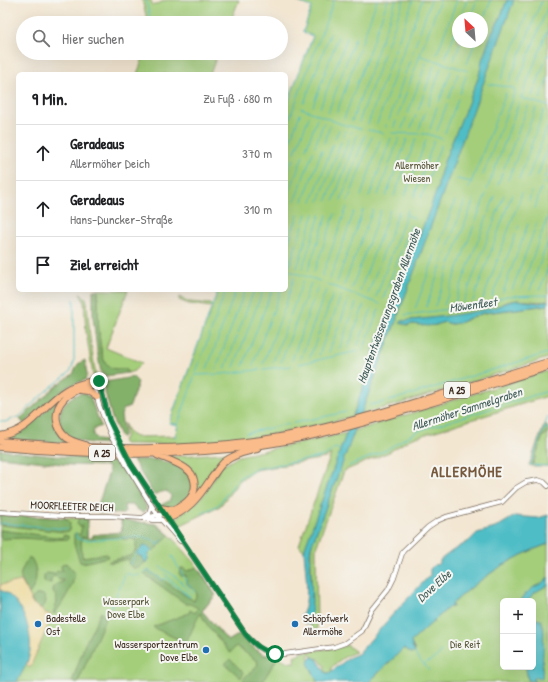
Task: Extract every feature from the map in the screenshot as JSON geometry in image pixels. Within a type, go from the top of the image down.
[{"type":"highway","name":"A 25","points":[[364,420],[548,362]]},
{"type":"highway","name":"A 25","points":[[0,447],[55,451],[155,454],[213,451],[276,443],[364,420],[548,367]]},
{"type":"highway","points":[[95,382],[68,395],[60,404],[56,414],[58,426],[64,435],[71,440],[98,448]]},
{"type":"highway","points":[[0,436],[12,433],[28,425],[57,396],[66,390],[78,384],[95,382]]},
{"type":"highway","points":[[78,390],[88,391],[96,397]]},
{"type":"highway","name":"A 25","points":[[0,441],[98,448],[170,448],[213,446],[274,438],[342,426]]},
{"type":"highway","points":[[163,517],[184,511],[194,502],[223,463],[241,453],[276,443]]},
{"type":"highway","points":[[155,454],[181,465],[190,471],[194,478],[195,487],[188,502],[163,517]]},
{"type":"highway","points":[[160,508],[167,510],[176,509]]},
{"type":"street","points":[[95,382],[96,397],[112,438],[151,506],[163,517],[187,549],[246,635],[258,647],[266,652],[284,654],[345,644],[362,631],[372,610],[392,584],[402,551],[432,524],[446,517],[502,502],[516,488],[526,482],[538,480],[544,482],[548,486]]},
{"type":"street","points":[[95,382],[117,438],[131,464],[160,508],[163,517]]},
{"type":"street","points":[[143,518],[149,514],[151,506]]},
{"type":"street","name":"MOORFLEETER DEICH","points":[[0,512],[64,516],[114,516],[152,520],[163,517]]},
{"type":"green space","points":[[142,0],[151,0],[153,6],[166,0],[239,0],[233,16],[146,16]]},
{"type":"green space","name":"Allermöher Wiesen","points":[[292,0],[548,0],[548,301],[511,301],[480,312],[402,321],[400,323],[408,325],[436,325],[444,322],[452,324],[484,313],[548,305],[548,358],[402,403],[360,414],[394,326],[397,322],[396,321],[373,353],[374,357],[353,416],[318,425],[248,438],[190,444],[124,444],[122,441],[126,436],[124,423],[129,433],[136,437],[175,436],[178,425],[169,423],[212,307],[189,304],[179,300],[179,297],[190,302],[213,304],[217,292],[288,292],[288,102],[313,36],[303,32],[312,7]]},
{"type":"green space","points":[[142,60],[215,60],[211,72],[138,72]]},
{"type":"green space","points":[[93,292],[98,292],[99,331],[104,361],[110,367],[126,369],[128,373],[106,376],[101,373],[93,317]]},
{"type":"green space","points":[[98,292],[127,292],[106,348],[142,363],[134,371],[128,373],[126,369],[112,368],[104,361],[100,342]]},
{"type":"green space","points":[[80,294],[86,298],[87,302],[90,338],[96,376],[93,375],[86,332],[84,301]]},
{"type":"green space","points":[[85,360],[87,375],[85,380],[68,386],[24,424],[20,419],[56,386],[73,374],[78,364]]},
{"type":"green space","points":[[548,371],[548,396],[410,439],[389,452],[344,471],[316,548],[317,630],[312,630],[311,547],[354,431]]},
{"type":"green space","points":[[133,377],[138,382],[130,406],[123,410],[121,415],[124,435],[121,438],[112,418],[103,385],[105,382]]},
{"type":"green space","points":[[84,393],[90,397],[101,426],[94,429],[93,435],[98,440],[108,441],[109,444],[79,441],[70,437],[61,425],[61,411],[64,404],[76,395]]},
{"type":"green space","points":[[59,398],[54,413],[55,425],[61,435],[73,444],[5,439],[25,430]]},
{"type":"green space","points":[[545,423],[548,428],[548,433],[543,436],[532,466],[529,465]]},
{"type":"green space","points":[[347,433],[304,551],[299,545],[331,454],[325,458],[255,470],[240,480],[220,506],[177,527],[173,522],[175,518],[197,502],[205,493],[221,467],[239,456]]},
{"type":"green space","points":[[548,433],[548,466],[532,466],[543,436]]},
{"type":"green space","points":[[0,450],[54,456],[119,460],[146,506],[146,510],[143,513],[133,505],[124,505],[125,512],[123,514],[99,513],[96,511],[109,472],[107,466],[71,465],[0,457]]},
{"type":"green space","points":[[236,452],[230,456],[193,501],[196,490],[166,457]]},
{"type":"green space","points":[[133,460],[158,460],[177,466],[184,470],[192,480],[193,486],[189,497],[182,504],[173,508],[164,507],[161,505],[169,501],[171,497],[170,494],[168,492],[164,492],[154,495]]},
{"type":"green space","name":"Wasserpark Dove Elbe","points":[[0,515],[88,519],[87,538],[92,538],[93,535],[122,532],[121,520],[158,525],[174,539],[194,562],[216,595],[202,611],[228,641],[240,634],[262,654],[278,657],[288,662],[295,662],[294,657],[303,652],[347,645],[356,652],[336,663],[331,668],[332,671],[330,673],[326,673],[324,669],[325,667],[318,658],[312,657],[310,654],[308,655],[318,682],[0,682]]},
{"type":"green space","points":[[0,515],[66,518],[70,523],[69,531],[65,532],[0,525]]},
{"type":"green space","points":[[79,518],[88,519],[87,538],[81,537],[82,557],[107,554],[108,557],[83,563],[80,562],[74,544],[74,534],[76,533],[80,535],[82,526],[79,526],[77,523]]},
{"type":"green space","points":[[121,520],[155,524],[169,535],[155,550],[140,555],[145,562],[139,568],[130,566],[128,563],[129,559],[109,563],[109,561],[130,556],[136,550],[136,539],[122,539],[122,536],[92,538],[93,535],[122,532]]},
{"type":"green space","points":[[0,530],[63,538],[63,535],[68,536],[68,539],[2,539],[0,537]]},
{"type":"green space","name":"Die Reit","points":[[548,544],[548,682],[369,682],[404,648],[415,650],[410,642],[449,607],[451,608],[453,606],[452,604],[474,585],[521,555]]},
{"type":"green space","points":[[31,558],[35,567],[36,576],[34,585],[29,594],[22,580],[21,574],[28,559]]},
{"type":"green space","points":[[66,563],[75,573],[74,579],[55,614],[53,613],[57,599],[53,589],[56,585],[63,582],[63,580],[59,580],[54,576],[51,579],[51,583],[46,583],[44,581],[44,576],[46,573],[54,574],[58,571],[62,571],[61,566]]},
{"type":"green space","points":[[197,567],[215,595],[202,611],[228,641],[240,634],[261,653],[272,657],[278,657],[264,679],[260,682],[246,682],[243,680],[258,664],[257,661],[236,646],[230,653],[208,626],[200,613],[186,643],[153,627],[189,613],[190,610],[195,613],[198,608],[190,604],[186,604],[144,574],[148,570],[194,601],[197,593],[187,584],[186,575],[181,576],[179,573],[181,568],[187,571]]},
{"type":"green space","points":[[42,594],[45,597],[46,602],[41,609],[36,607],[31,600],[36,595]]},
{"type":"green space","points":[[101,612],[106,617],[78,682],[72,682],[85,644]]},
{"type":"green space","points":[[230,659],[243,672],[241,678],[225,664]]},
{"type":"sand","name":"Badestelle Ost","points":[[21,581],[31,598],[31,602],[45,613],[50,614],[51,619],[30,668],[26,665],[29,656],[0,590],[0,585]]},
{"type":"water","points":[[507,0],[514,0],[396,321],[397,322],[394,326],[311,547],[312,600],[311,624],[309,625],[304,623],[301,616],[306,603],[307,594],[305,547],[374,357],[373,353],[415,240],[419,237],[438,187],[438,181],[445,159],[479,76],[482,60],[486,48],[488,48],[492,32],[499,20]]},
{"type":"water","points":[[518,300],[539,303],[548,301],[548,305],[484,313],[459,323],[452,324],[444,322],[427,326],[400,323],[402,321],[477,311]]},
{"type":"water","name":"Dove Elbe","points":[[548,515],[548,544],[534,549],[497,569],[463,594],[452,604],[453,607],[449,607],[411,642],[415,653],[411,653],[404,648],[369,682],[318,682],[308,663],[309,659],[313,657],[317,659],[326,673],[329,673],[350,657],[358,654],[430,575],[430,569],[435,564],[440,563],[440,560],[452,551],[469,541],[477,533],[495,528],[515,516],[538,518]]},
{"type":"water","points":[[144,546],[149,547],[152,551],[149,554],[147,562],[145,562],[137,553]]},
{"type":"water","points":[[548,577],[548,585],[534,593],[530,598],[522,598],[534,587],[542,583]]},
{"type":"water","points":[[0,590],[14,599],[24,615],[29,634],[30,643],[28,659],[17,682],[0,682]]},
{"type":"water","points":[[536,619],[541,620],[544,631],[542,678],[537,679],[537,676],[535,677],[533,680],[536,682],[528,680],[526,670],[536,670]]},
{"type":"waterway","points":[[146,0],[149,16]]},
{"type":"waterway","points":[[288,102],[313,36],[303,32],[312,7],[301,3],[299,0]]},
{"type":"waterway","points":[[288,123],[334,0]]},
{"type":"waterway","points":[[337,112],[377,0]]},
{"type":"waterway","points":[[344,119],[388,0]]},
{"type":"waterway","points":[[352,121],[396,0]]},
{"type":"waterway","points":[[359,122],[404,0]]},
{"type":"waterway","points":[[368,124],[413,0]]},
{"type":"waterway","points":[[377,124],[422,0]]},
{"type":"waterway","points":[[389,120],[431,0]]},
{"type":"waterway","points":[[398,116],[440,0]]},
{"type":"waterway","points":[[437,54],[457,0]]},
{"type":"waterway","points":[[462,12],[467,0]]},
{"type":"waterway","points":[[472,12],[477,0]]},
{"type":"waterway","points":[[486,12],[491,0]]},
{"type":"waterway","points":[[509,82],[541,2]]},
{"type":"waterway","points":[[518,83],[548,6]]},
{"type":"waterway","points":[[501,79],[527,14]]},
{"type":"waterway","points":[[548,29],[521,98],[548,106]]},
{"type":"waterway","points":[[304,103],[330,34]]},
{"type":"waterway","points":[[313,106],[338,37]]},
{"type":"waterway","points":[[320,108],[347,38]]},
{"type":"waterway","points":[[328,113],[355,38]]},
{"type":"waterway","points":[[446,57],[452,40]]},
{"type":"waterway","points":[[454,60],[459,48]]},
{"type":"waterway","points":[[467,64],[473,48]]},
{"type":"waterway","points":[[532,96],[548,54]]},
{"type":"waterway","points":[[421,56],[468,71]]},
{"type":"waterway","points":[[408,113],[426,63]]},
{"type":"waterway","points":[[418,110],[434,66]]},
{"type":"waterway","points":[[428,106],[441,68]]},
{"type":"waterway","points":[[439,102],[451,71]]},
{"type":"waterway","points":[[449,98],[458,74]]},
{"type":"waterway","points":[[460,93],[466,76]]},
{"type":"waterway","points":[[540,99],[548,78]]},
{"type":"waterway","points":[[483,175],[515,91],[514,88],[488,84]]},
{"type":"waterway","points":[[469,188],[506,93]]},
{"type":"waterway","points":[[445,133],[458,99]]},
{"type":"waterway","points":[[487,190],[519,103]]},
{"type":"waterway","points":[[437,131],[447,104]]},
{"type":"waterway","points":[[498,184],[528,106]]},
{"type":"waterway","points":[[430,129],[437,107]]},
{"type":"waterway","points":[[301,108],[341,124],[361,129]]},
{"type":"waterway","points":[[508,180],[536,108]]},
{"type":"waterway","points":[[519,179],[544,110]]},
{"type":"waterway","points":[[419,129],[426,111]]},
{"type":"waterway","points":[[288,147],[300,114]]},
{"type":"waterway","points":[[411,128],[416,115]]},
{"type":"waterway","points":[[295,152],[309,117]]},
{"type":"waterway","points":[[402,129],[406,118]]},
{"type":"waterway","points":[[306,149],[317,119]]},
{"type":"waterway","points":[[394,127],[396,121]]},
{"type":"waterway","points":[[315,146],[324,122]]},
{"type":"waterway","points":[[528,178],[548,125]]},
{"type":"waterway","points":[[324,143],[330,126]]},
{"type":"waterway","points":[[335,138],[339,130]]},
{"type":"waterway","points":[[368,130],[383,133]]},
{"type":"waterway","points":[[344,136],[345,131]]},
{"type":"waterway","points":[[392,133],[428,134],[442,139]]},
{"type":"waterway","points":[[334,200],[357,135]]},
{"type":"waterway","points":[[341,200],[365,135]]},
{"type":"waterway","points":[[348,201],[372,137]]},
{"type":"waterway","points":[[361,196],[381,138]]},
{"type":"waterway","points":[[369,197],[391,138]]},
{"type":"waterway","points":[[378,195],[399,138]]},
{"type":"waterway","points":[[327,200],[349,139]]},
{"type":"waterway","points":[[386,196],[407,139]]},
{"type":"waterway","points":[[394,196],[416,139]]},
{"type":"waterway","points":[[405,196],[426,140]]},
{"type":"waterway","points":[[414,197],[434,141]]},
{"type":"waterway","points":[[319,201],[341,142]]},
{"type":"waterway","points":[[312,201],[333,144]]},
{"type":"waterway","points":[[421,198],[441,145]]},
{"type":"waterway","points":[[537,177],[548,147]]},
{"type":"waterway","points":[[303,201],[322,150]]},
{"type":"waterway","points":[[295,200],[313,152]]},
{"type":"waterway","points":[[288,196],[303,156]]},
{"type":"waterway","points":[[288,172],[293,159]]},
{"type":"waterway","points":[[544,179],[548,170]]},
{"type":"waterway","points":[[457,179],[471,182]]},
{"type":"waterway","points":[[535,208],[541,188]]},
{"type":"waterway","points":[[529,201],[531,192]]},
{"type":"waterway","name":"Möwenfleet","points":[[483,299],[522,193]]},
{"type":"waterway","name":"Möwenfleet","points":[[444,305],[486,194]]},
{"type":"waterway","name":"Möwenfleet","points":[[473,301],[512,194]]},
{"type":"waterway","name":"Möwenfleet","points":[[463,303],[504,195]]},
{"type":"waterway","name":"Möwenfleet","points":[[454,304],[495,196]]},
{"type":"waterway","points":[[435,306],[474,199]]},
{"type":"waterway","points":[[426,307],[465,200]]},
{"type":"waterway","points":[[415,309],[455,201]]},
{"type":"waterway","points":[[322,276],[347,207]]},
{"type":"waterway","points":[[337,282],[363,210]]},
{"type":"waterway","points":[[344,285],[373,210]]},
{"type":"waterway","points":[[352,288],[381,210]]},
{"type":"waterway","points":[[360,291],[390,210]]},
{"type":"waterway","points":[[376,297],[408,210]]},
{"type":"waterway","points":[[368,294],[399,211]]},
{"type":"waterway","points":[[330,279],[354,212]]},
{"type":"waterway","points":[[289,266],[307,214]]},
{"type":"waterway","points":[[297,268],[314,214]]},
{"type":"waterway","points":[[314,272],[335,214]]},
{"type":"waterway","points":[[288,243],[298,215]]},
{"type":"waterway","points":[[302,269],[320,215]]},
{"type":"waterway","points":[[308,270],[327,215]]},
{"type":"waterway","points":[[407,215],[414,218]]},
{"type":"waterway","points":[[521,289],[548,216]]},
{"type":"waterway","points":[[512,290],[537,223]]},
{"type":"waterway","points":[[503,292],[528,224]]},
{"type":"waterway","name":"Hauptentwässerungsgraben Allermöhe","points":[[383,299],[411,225]]},
{"type":"waterway","name":"Möwenfleet","points":[[492,297],[516,234]]},
{"type":"waterway","points":[[530,290],[548,241]]},
{"type":"waterway","points":[[540,289],[548,267]]},
{"type":"waterway","points":[[288,271],[320,281]]},
{"type":"waterway","points":[[263,364],[284,310],[294,278]]},
{"type":"waterway","points":[[273,362],[303,281]]},
{"type":"waterway","points":[[281,362],[311,283]]},
{"type":"waterway","name":"Hauptentwässerungsgraben Allermöhe","points":[[327,284],[380,304]]},
{"type":"waterway","points":[[292,360],[318,286]]},
{"type":"waterway","points":[[301,358],[326,290]]},
{"type":"waterway","points":[[175,437],[178,425],[169,423],[217,292]]},
{"type":"waterway","points":[[225,292],[195,375],[222,374],[291,366]]},
{"type":"waterway","points":[[207,369],[235,292]]},
{"type":"waterway","points":[[216,369],[244,292]]},
{"type":"waterway","points":[[225,369],[253,292]]},
{"type":"waterway","points":[[234,367],[262,292]]},
{"type":"waterway","points":[[243,366],[271,292]]},
{"type":"waterway","points":[[253,365],[280,292]]},
{"type":"waterway","points":[[310,357],[333,294]]},
{"type":"waterway","name":"Möwenfleet","points":[[405,315],[486,304],[506,296],[548,295]]},
{"type":"waterway","points":[[319,355],[341,296]]},
{"type":"waterway","points":[[0,421],[5,422],[20,416],[45,392],[70,372],[74,362],[74,299]]},
{"type":"waterway","points":[[329,352],[349,299]]},
{"type":"waterway","points":[[339,350],[356,303]]},
{"type":"waterway","points":[[348,348],[364,305]]},
{"type":"waterway","points":[[358,345],[372,308]]},
{"type":"waterway","name":"Hauptentwässerungsgraben Allermöhe","points":[[299,364],[363,350],[379,309]]},
{"type":"waterway","points":[[389,401],[548,353]]},
{"type":"waterway","points":[[178,424],[195,375]]},
{"type":"waterway","name":"Allermöher Sammelgraben","points":[[349,466],[386,450],[417,431],[548,391]]},
{"type":"waterway","points":[[370,405],[385,402]]},
{"type":"waterway","points":[[246,433],[346,412]]},
{"type":"waterway","points":[[544,428],[548,416]]},
{"type":"waterway","points":[[548,429],[544,428],[530,465],[548,466]]},
{"type":"waterway","points":[[201,514],[218,505],[239,478],[254,469],[320,457],[326,455],[335,448],[340,450]]},
{"type":"waterway","points":[[0,523],[67,529]]},
{"type":"waterway","points":[[76,533],[76,538],[85,540],[139,537],[152,539],[158,545]]},
{"type":"waterway","points":[[152,551],[163,540]]},
{"type":"waterway","points":[[130,564],[137,553]]},
{"type":"waterway","points":[[172,556],[187,583],[195,592]]},
{"type":"waterway","points":[[160,567],[175,576],[193,594]]},
{"type":"waterway","points":[[144,573],[148,570],[163,580],[165,578],[189,597]]},
{"type":"waterway","points":[[111,607],[126,573],[135,576],[139,575]]},
{"type":"waterway","points":[[165,574],[191,597]]},
{"type":"waterway","points":[[424,665],[435,658],[441,651]]},
{"type":"waterway","points":[[415,653],[429,670]]},
{"type":"place","name":"Badestelle Ost","points":[[38,624]]},
{"type":"place","name":"Schöpfwerk Allermöhe","points":[[295,624]]},
{"type":"place","name":"Wassersportzentrum Dove Elbe","points":[[206,650]]},
{"type":"district","name":"ALLERMÖHE","points":[[467,472]]},
{"type":"route","points":[[99,381],[109,420],[131,464],[246,635],[258,647],[266,652],[275,654]]}]
